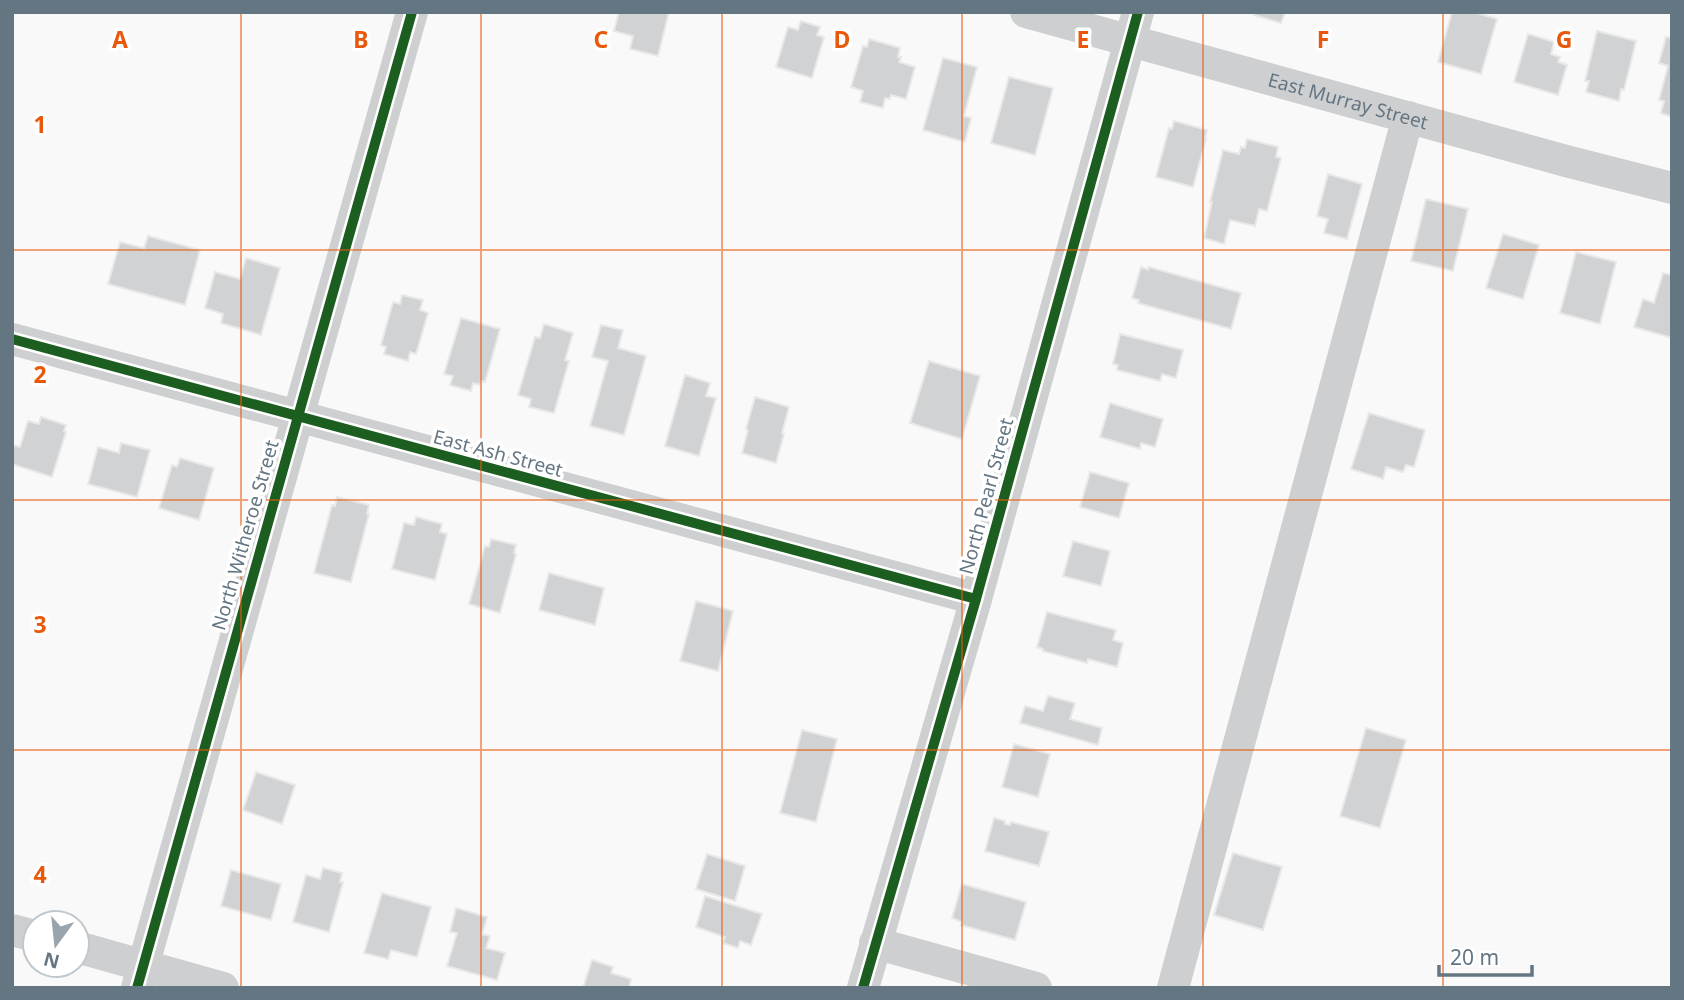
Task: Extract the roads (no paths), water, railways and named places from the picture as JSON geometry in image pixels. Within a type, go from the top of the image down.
[{"type":"street","name":"North Witheroe Street","points":[[140,977],[412,12]]},
{"type":"street","name":"East Murray Street","points":[[1026,12],[1134,27],[1408,117],[1672,188]]},
{"type":"street","name":"North Pearl Street","points":[[863,988],[976,599],[1134,27]]},
{"type":"street","points":[[1173,988],[1408,117]]},
{"type":"street","name":"East Ash Street","points":[[12,339],[976,599]]},
{"type":"street","points":[[875,943],[1036,988]]},
{"type":"street","points":[[91,954],[140,977],[223,988]]}]
